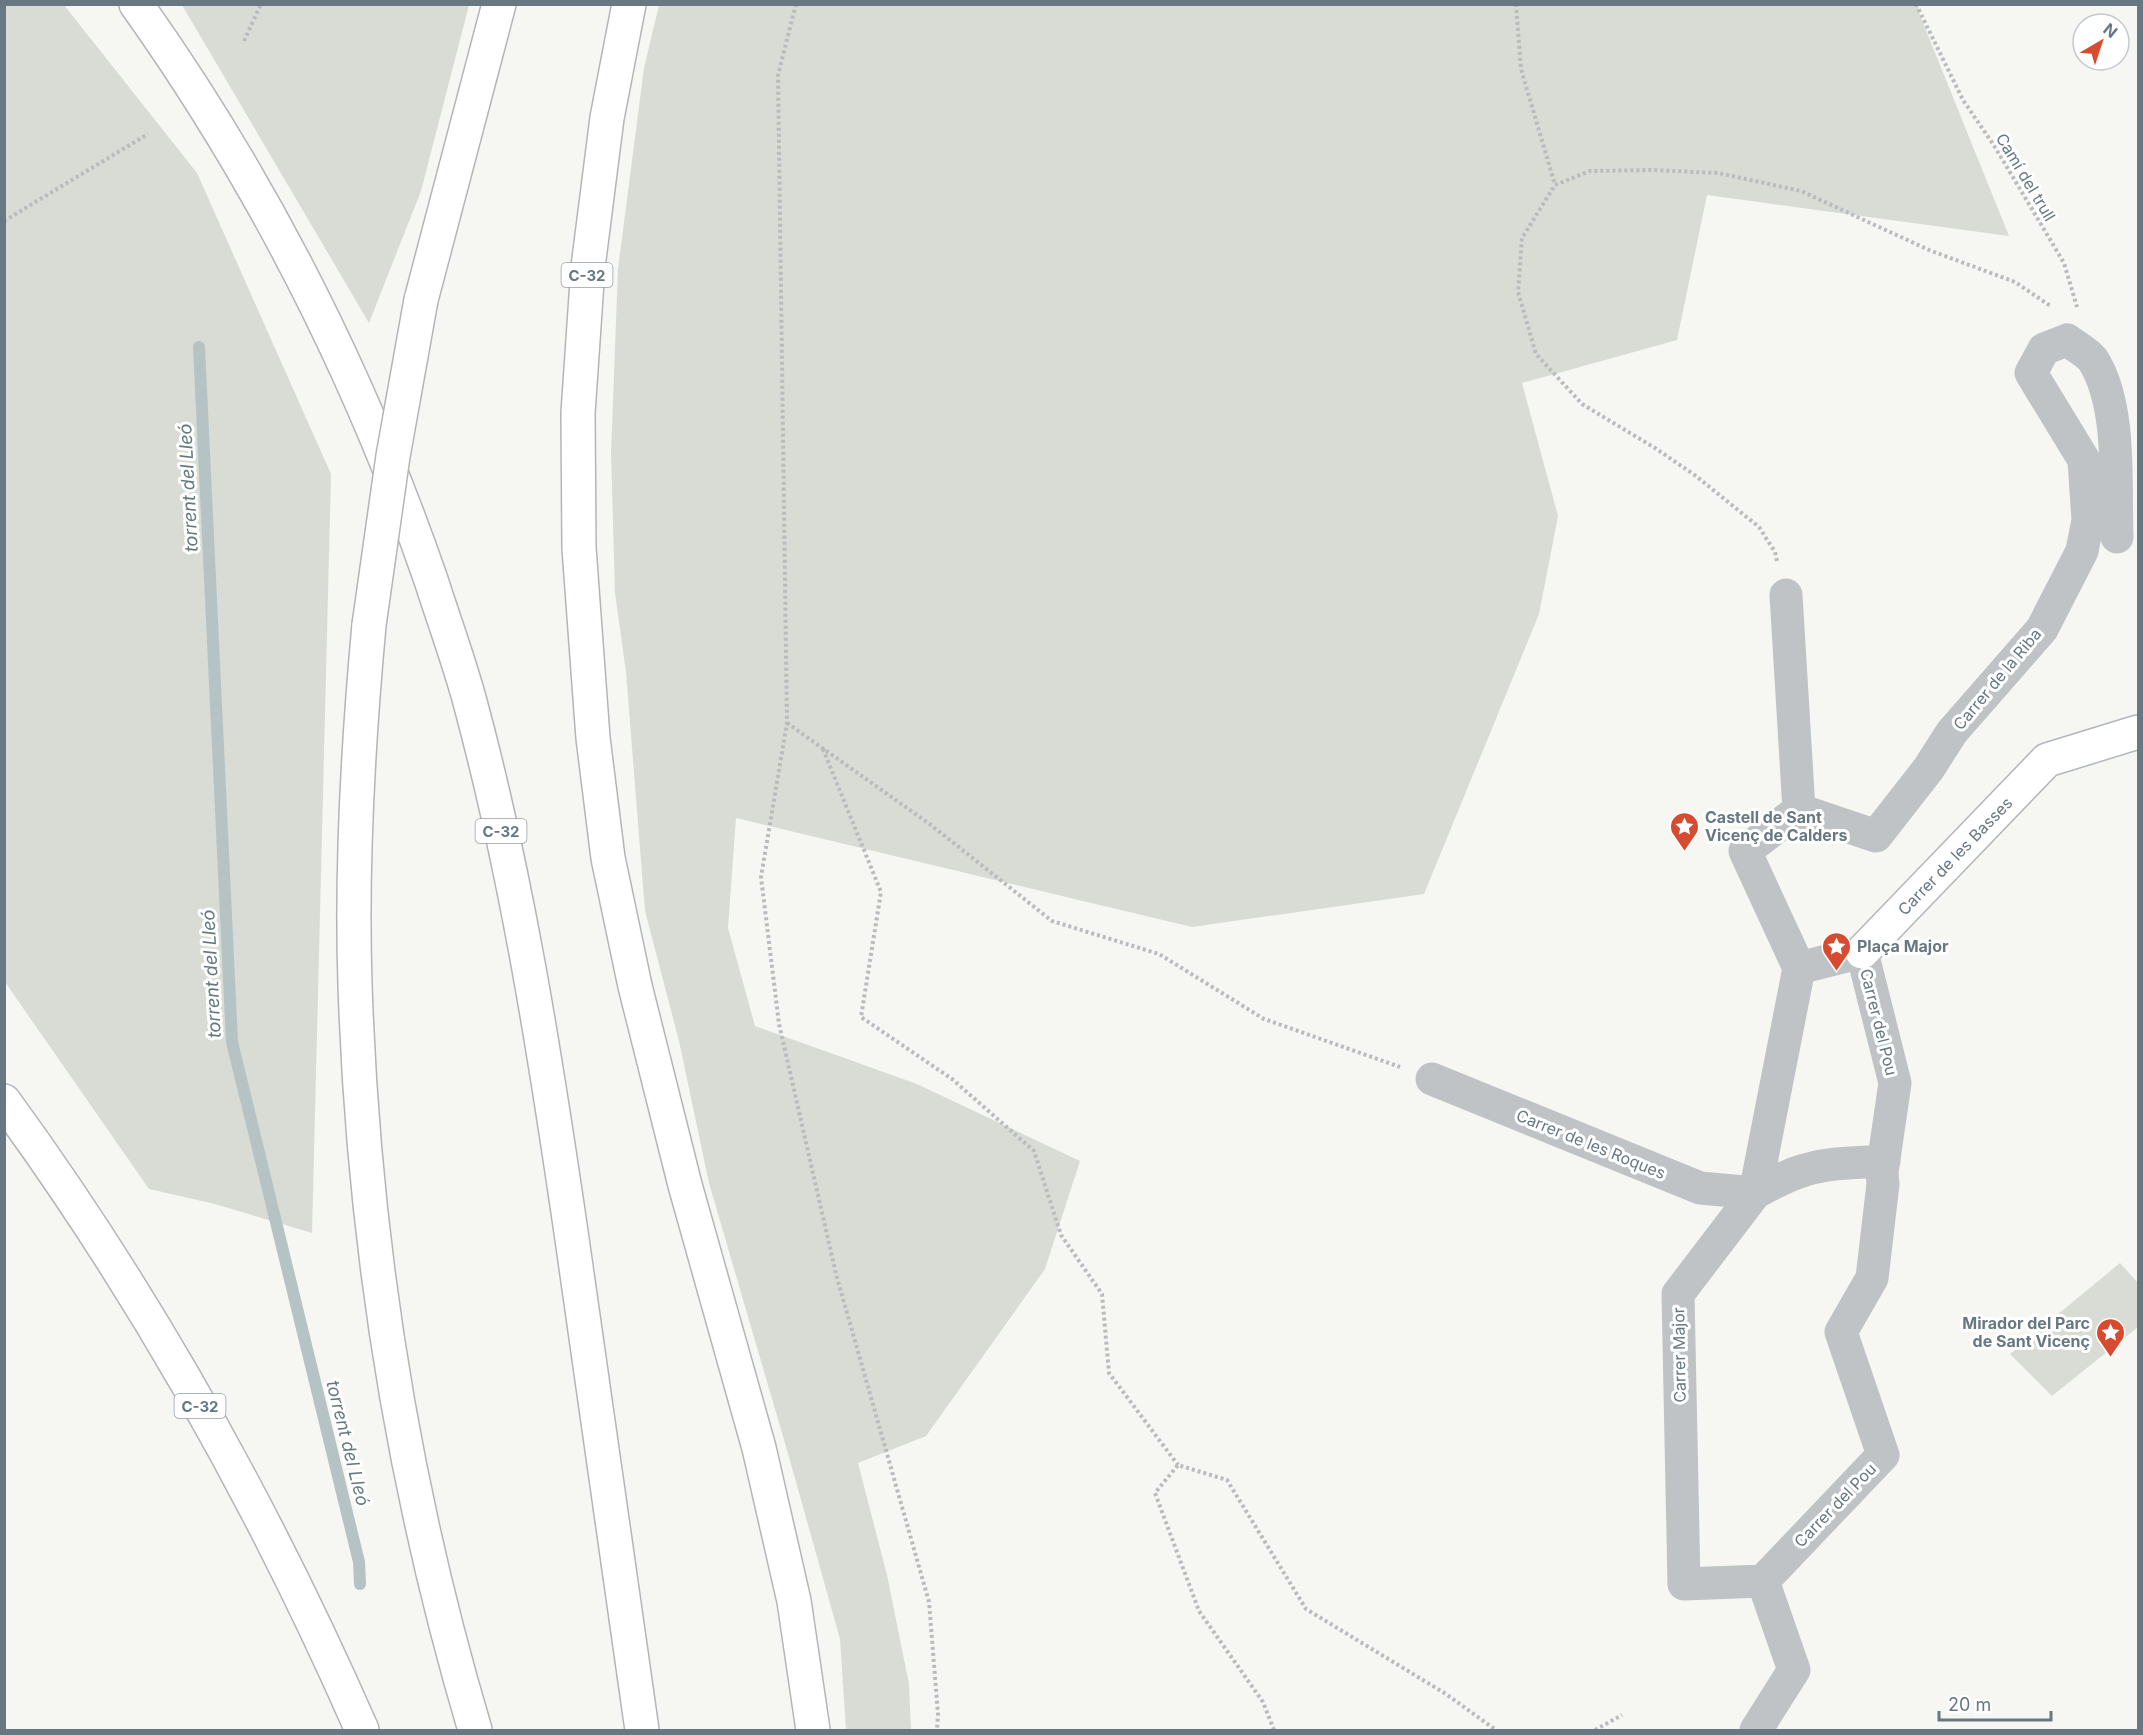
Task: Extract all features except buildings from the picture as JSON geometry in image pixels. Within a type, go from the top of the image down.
[{"type":"main road","name":"C-32","points":[[136,4],[190,82],[243,170],[292,255],[334,340],[411,523],[469,700],[512,882],[547,1071],[642,1731]]},
{"type":"main road","points":[[475,1731],[428,1557],[389,1354],[376,1263],[358,1067],[354,891],[360,724],[369,625],[390,477],[422,300],[499,4]]},
{"type":"main road","name":"C-32","points":[[629,4],[607,118],[588,267],[578,413],[579,548],[593,738],[608,858],[635,986],[686,1185],[759,1448],[794,1601],[813,1731]]},
{"type":"main road","name":"Carrer de les Basses","points":[[1862,952],[2047,760],[2139,732]]},
{"type":"main road","name":"C-32","points":[[4,1101],[114,1261],[183,1376],[229,1457],[272,1541],[362,1731]]},
{"type":"street","name":"Carrer de la Riba","points":[[1799,810],[1876,836],[1929,768],[1952,732],[2042,628],[2082,551],[2088,520],[2084,460],[2031,373],[2044,350],[2067,340],[2092,359],[2103,384],[2114,420],[2117,537]]},
{"type":"street","points":[[1786,595],[1799,810],[1745,851],[1799,968],[1862,952]]},
{"type":"street","name":"Carrer del Pou","points":[[1763,1581],[1883,1455],[1841,1332],[1872,1278],[1884,1184],[1882,1172],[1895,1083],[1862,952]]},
{"type":"street","name":"Carrer Major","points":[[1763,1581],[1684,1584],[1678,1294],[1755,1193],[1799,968]]},
{"type":"street","name":"Carrer de les Roques","points":[[1432,1079],[1700,1188],[1755,1193]]},
{"type":"street","points":[[1755,1193],[1805,1170],[1831,1164],[1884,1161]]},
{"type":"street","points":[[1756,1731],[1794,1670],[1763,1581]]},
{"type":"path","points":[[244,40],[261,4]]},
{"type":"path","points":[[796,4],[778,75],[787,723],[761,877],[779,1024],[836,1274],[929,1602],[938,1714],[937,1731]]},
{"type":"path","points":[[1516,4],[1521,69],[1555,185]]},
{"type":"path","name":"Camí del trull","points":[[1916,4],[1963,100],[1995,147],[2064,263],[2092,359]]},
{"type":"path","points":[[4,221],[148,134]]},
{"type":"path","points":[[1786,595],[1775,552],[1759,527],[1696,476],[1582,404],[1536,354],[1518,292],[1522,238],[1555,185],[1590,171],[1653,170],[1718,173],[1801,191],[1929,250],[2015,282],[2061,313]]},
{"type":"path","points":[[787,723],[931,825],[1052,921],[1159,954],[1264,1019],[1432,1079]]},
{"type":"path","points":[[823,749],[881,892],[861,1017],[952,1079],[1034,1151],[1061,1235],[1102,1294],[1109,1372],[1178,1465],[1227,1480],[1306,1610],[1446,1694],[1496,1731]]},
{"type":"path","points":[[1178,1465],[1155,1493],[1199,1611],[1263,1702],[1274,1731]]},
{"type":"path","points":[[1595,1731],[1622,1715]]},
{"type":"shaded area","points":[[4,5],[64,5],[197,173],[331,474],[312,1233],[215,1204],[149,1189],[5,982]]},
{"type":"shaded area","points":[[182,5],[469,5],[421,191],[369,323]]},
{"type":"shaded area","points":[[659,5],[1918,5],[1919,13],[2009,236],[1707,195],[1677,340],[1522,383],[1558,516],[1539,614],[1424,894],[1192,927],[736,818],[728,928],[755,1026],[917,1084],[1080,1161],[1045,1269],[926,1436],[858,1463],[887,1575],[909,1684],[911,1730],[846,1730],[840,1639],[709,1183],[679,1041],[645,911],[626,672],[615,593],[611,453],[618,269],[644,68]]},
{"type":"shaded area","points":[[2120,1263],[2138,1283],[2138,1327],[2052,1396],[2010,1354]]},
{"type":"waterway","name":"torrent del Lleó","points":[[199,347],[232,1042],[359,1562],[360,1584]]},
{"type":"place","name":"Castell de Sant Vicenç de Calders","points":[[1684,852]]},
{"type":"place","name":"Plaça Major","points":[[1836,972]]},
{"type":"place","name":"Mirador del Parc de Sant Vicenç","points":[[2111,1358]]}]
